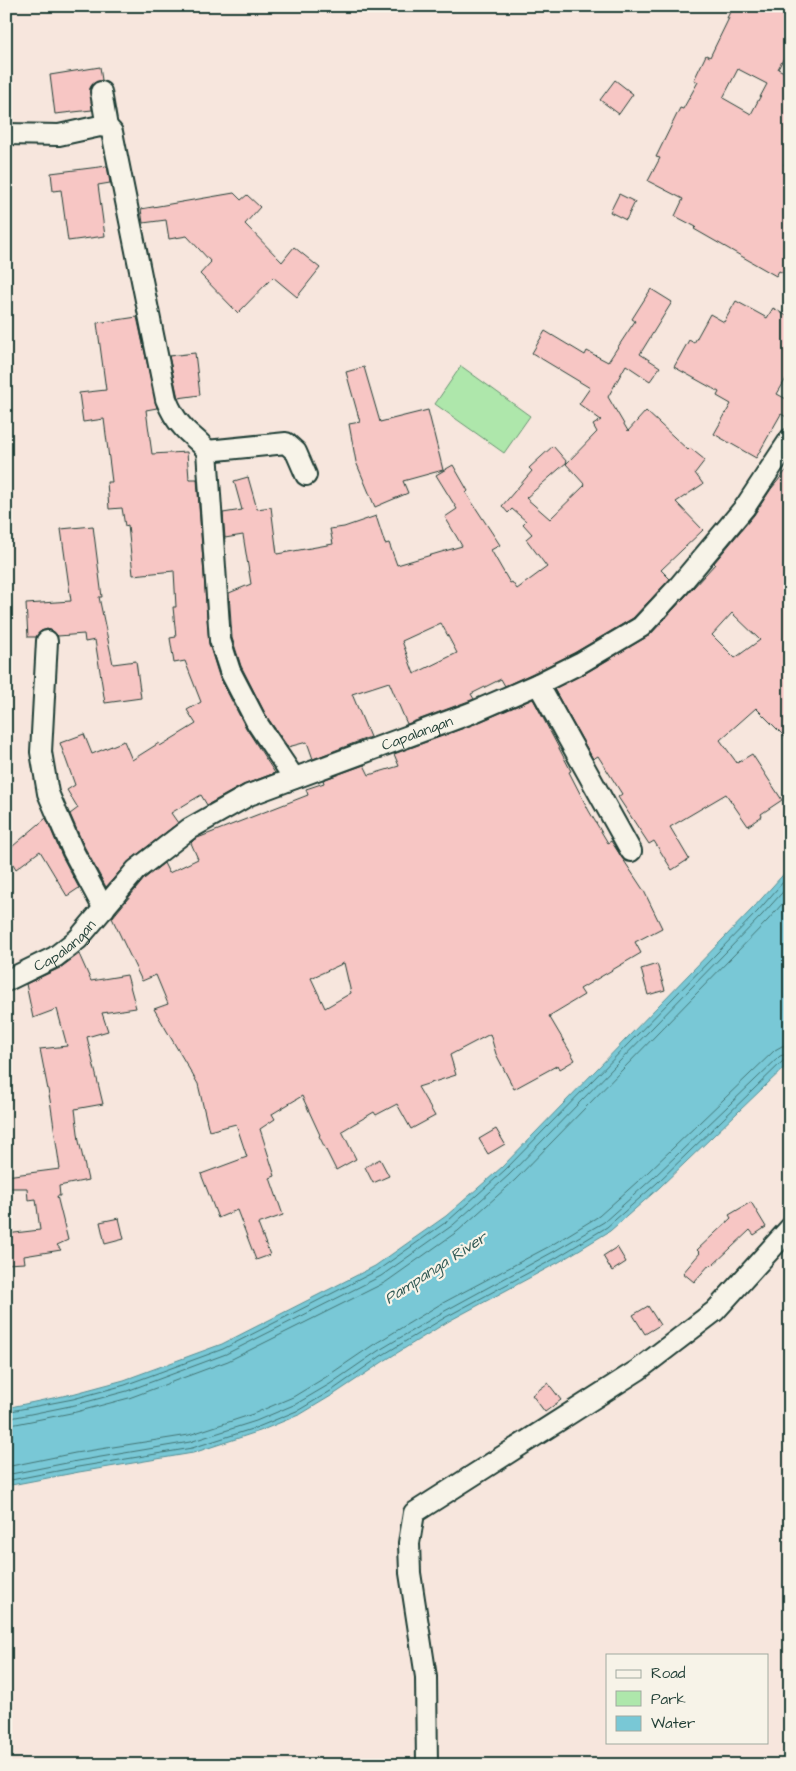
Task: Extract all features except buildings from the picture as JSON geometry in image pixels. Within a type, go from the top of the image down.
[{"type":"street","points":[[101,92],[107,127],[112,132],[166,399],[174,416],[183,428],[198,440],[207,451],[220,640],[230,671],[245,699],[258,723],[294,778]]},
{"type":"street","points":[[6,134],[59,135],[100,126],[107,127]]},
{"type":"street","name":"Capalangan","points":[[6,981],[55,957],[78,939],[136,870],[190,829],[249,795],[455,720],[538,684],[580,663],[641,627],[679,586],[745,507],[790,439]]},
{"type":"street","points":[[207,451],[286,442],[296,452],[306,475]]},
{"type":"street","points":[[47,641],[42,752],[48,793],[73,851],[104,909]]},
{"type":"street","points":[[538,684],[631,851]]},
{"type":"street","points":[[427,1765],[426,1677],[410,1573],[409,1544],[414,1513],[638,1370],[715,1311],[790,1228]]},
{"type":"green space","points":[[461,366],[530,416],[504,453],[435,404]]},
{"type":"water","name":"Pampanga River","points":[[790,867],[790,1062],[660,1187],[610,1231],[559,1262],[449,1321],[301,1414],[260,1431],[193,1453],[6,1486],[6,1408],[72,1394],[124,1380],[222,1344],[375,1266],[446,1216],[502,1167],[754,907]]}]
